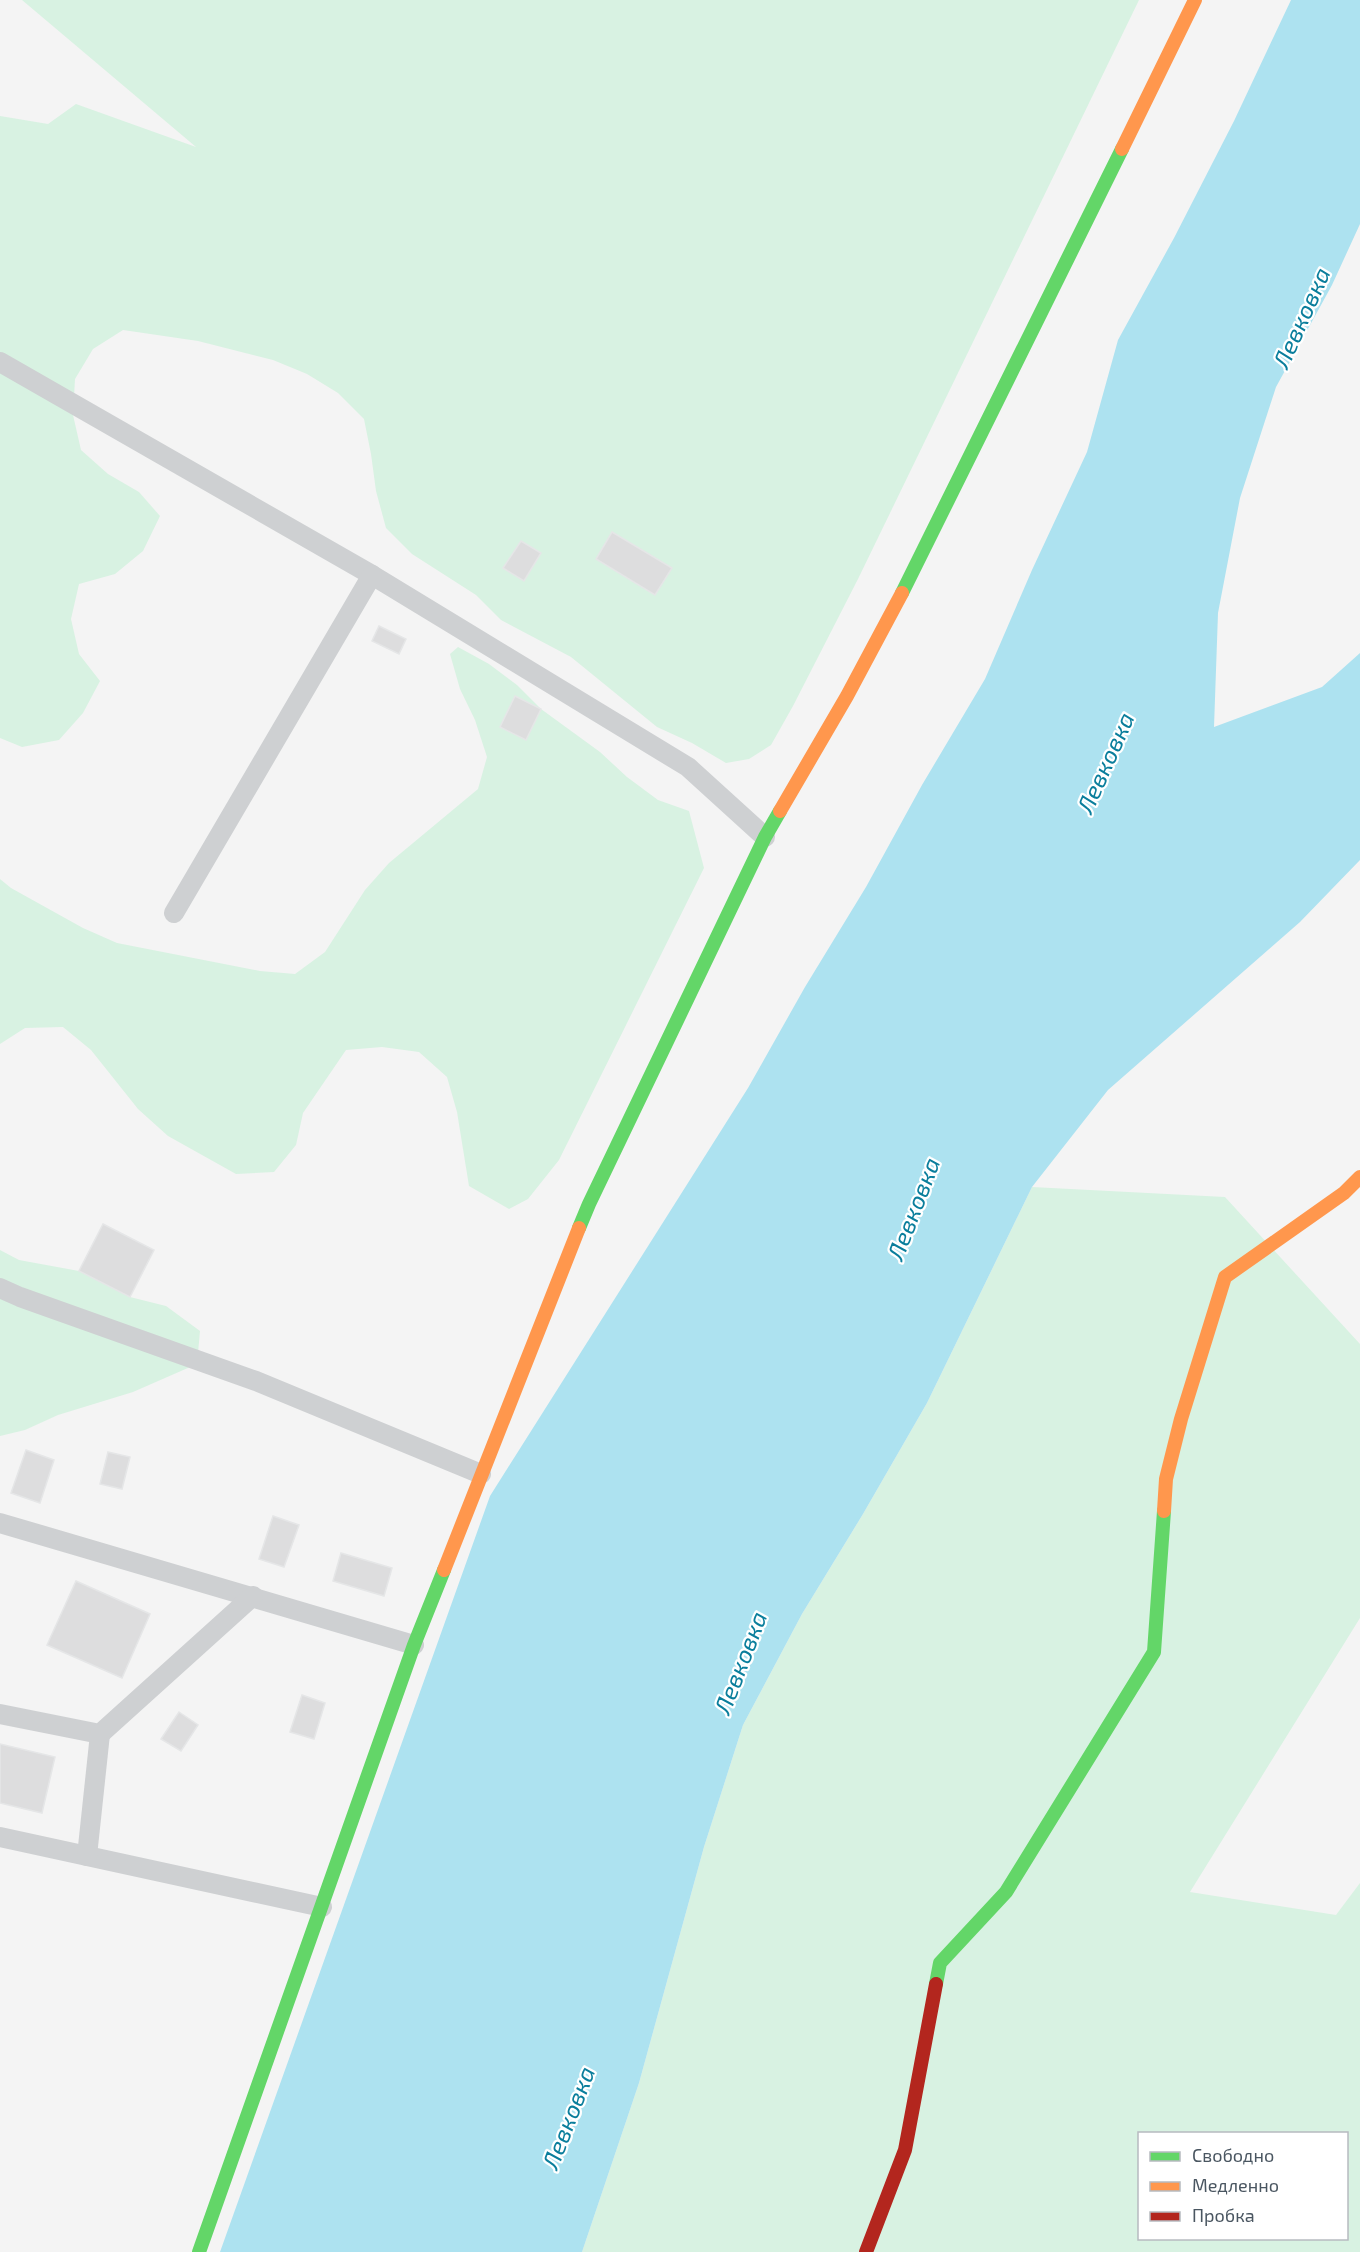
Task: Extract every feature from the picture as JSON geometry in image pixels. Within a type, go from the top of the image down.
[{"type":"street","points":[[199,2252],[414,1645],[589,1204],[765,837],[847,696],[913,574],[1195,0]]},
{"type":"street","points":[[866,2252],[905,2150],[940,1964],[1006,1892],[1154,1652],[1166,1479],[1180,1419],[1225,1277],[1344,1192],[1360,1177]]},
{"type":"lane","points":[[0,362],[372,575],[688,767],[765,837]]},
{"type":"lane","points":[[174,913],[372,575]]},
{"type":"lane","points":[[0,1288],[255,1381],[481,1474]]},
{"type":"lane","points":[[0,1523],[414,1645]]},
{"type":"lane","points":[[87,1856],[100,1734],[253,1596]]},
{"type":"lane","points":[[0,1714],[100,1734]]},
{"type":"lane","points":[[0,1837],[322,1907]]},
{"type":"green space","points":[[22,0],[1139,0],[858,579],[793,706],[771,745],[749,759],[726,763],[692,743],[657,727],[571,657],[501,620],[476,595],[412,554],[386,528],[376,491],[364,419],[338,393],[307,374],[273,360],[198,341],[123,330],[93,349],[75,379],[73,415],[81,450],[108,474],[139,492],[160,516],[143,551],[115,574],[79,584],[71,619],[79,654],[100,681],[83,713],[59,740],[22,747],[0,738],[0,116],[48,124],[76,104],[196,147]]},
{"type":"green space","points":[[458,647],[489,664],[517,685],[541,709],[600,752],[627,777],[658,800],[689,811],[704,868],[559,1160],[528,1199],[509,1209],[469,1186],[457,1112],[447,1077],[419,1052],[382,1047],[346,1050],[303,1113],[296,1145],[274,1172],[236,1174],[168,1136],[138,1109],[91,1050],[63,1027],[25,1028],[0,1044],[0,879],[11,888],[83,928],[117,943],[260,971],[295,974],[325,952],[365,890],[389,863],[478,789],[487,757],[475,720],[460,689],[450,654]]},
{"type":"green space","points":[[1032,1187],[1225,1197],[1360,1344],[1360,1618],[1190,1892],[1336,1915],[1360,1883],[1360,2252],[582,2252],[639,2083],[704,1847],[743,1725],[802,1614],[927,1403]]},
{"type":"green space","points":[[0,1250],[19,1260],[79,1271],[95,1277],[130,1297],[166,1306],[200,1331],[197,1364],[133,1392],[58,1415],[25,1430],[0,1436]]},
{"type":"water","name":"Левковка","points":[[1291,0],[1360,0],[1360,224],[1332,285],[1276,387],[1240,498],[1218,613],[1214,727],[1322,687],[1360,653],[1360,860],[1300,922],[1108,1090],[1032,1187],[927,1403],[802,1614],[743,1725],[704,1847],[639,2083],[582,2252],[220,2252],[490,1496],[748,1088],[985,679],[1032,570],[1087,452],[1118,340],[1234,121]]},
{"type":"building","points":[[612,532],[672,568],[655,595],[596,559]]},
{"type":"building","points":[[521,541],[541,553],[524,581],[503,568]]},
{"type":"building","points":[[379,626],[406,639],[399,654],[372,641]]},
{"type":"building","points":[[515,696],[541,709],[526,740],[500,727]]},
{"type":"building","points":[[103,1224],[154,1250],[130,1297],[79,1271]]},
{"type":"building","points":[[26,1450],[54,1460],[40,1503],[11,1493]]},
{"type":"building","points":[[108,1452],[130,1457],[122,1489],[100,1484]]},
{"type":"building","points":[[273,1516],[299,1525],[284,1567],[259,1559]]},
{"type":"building","points":[[341,1553],[392,1568],[384,1596],[333,1581]]},
{"type":"building","points":[[76,1581],[150,1614],[122,1678],[47,1645]]},
{"type":"building","points":[[302,1695],[325,1703],[314,1739],[290,1732]]},
{"type":"building","points":[[179,1712],[198,1725],[181,1751],[161,1739]]},
{"type":"building","points":[[0,1744],[55,1757],[42,1813],[0,1803]]},
{"type":"traffic: fast","points":[[902,593],[1122,149]]},
{"type":"traffic: fast","points":[[579,1228],[765,837],[780,811]]},
{"type":"traffic: fast","points":[[936,1984],[940,1963],[1006,1892],[1154,1652],[1164,1511]]},
{"type":"traffic: fast","points":[[199,2252],[414,1645],[444,1570]]},
{"type":"traffic: slow","points":[[1122,149],[1195,0]]},
{"type":"traffic: slow","points":[[780,811],[847,696],[902,593]]},
{"type":"traffic: slow","points":[[1164,1511],[1166,1479],[1181,1419],[1225,1277],[1344,1193],[1360,1177]]},
{"type":"traffic: slow","points":[[444,1570],[579,1228]]},
{"type":"traffic: jam","points":[[866,2252],[905,2150],[936,1984]]}]
